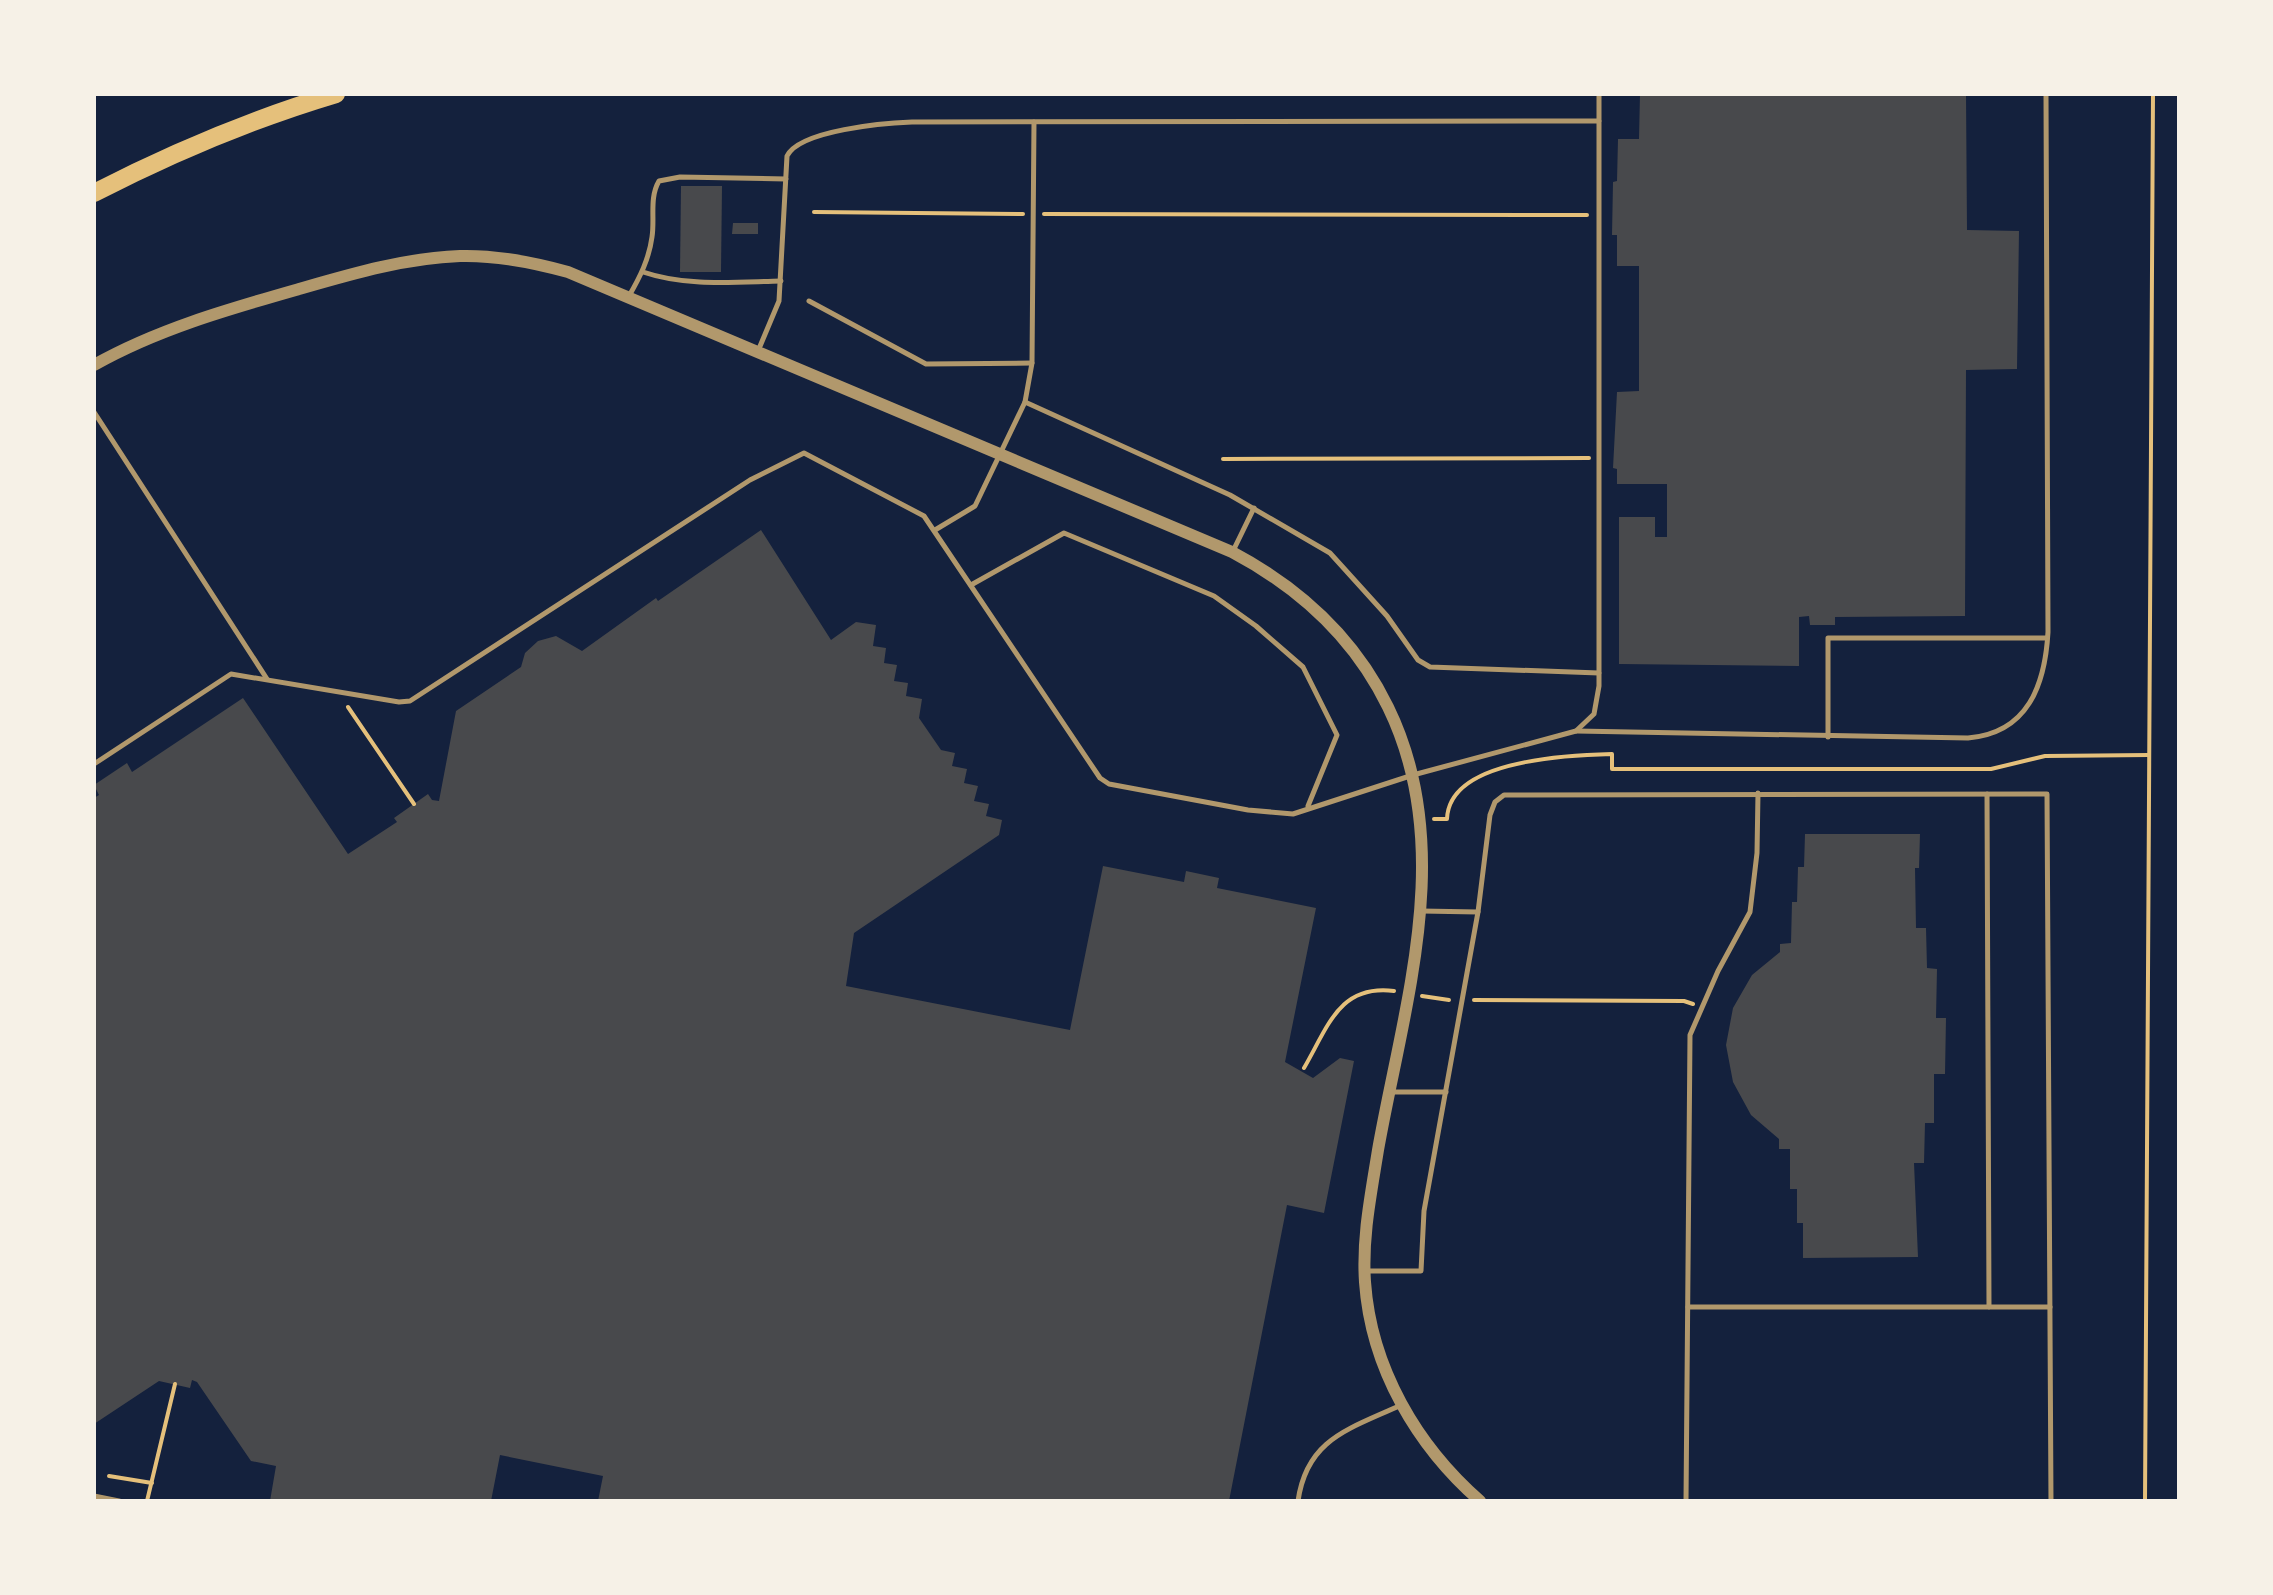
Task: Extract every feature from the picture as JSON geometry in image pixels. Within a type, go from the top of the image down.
[{"type":"highway","points":[[94,193],[194,145],[278,112],[336,94]]},
{"type":"street","points":[[94,365],[155,335],[257,301],[407,262],[459,256],[530,261],[568,272],[629,297],[1232,552],[1270,572],[1300,595],[1360,657],[1398,727],[1422,819],[1420,911],[1366,1224],[1365,1271],[1372,1322],[1383,1361],[1402,1404],[1443,1466],[1480,1501]]},
{"type":"lane","points":[[1576,731],[1594,714],[1599,673],[1599,94]]},
{"type":"lane","points":[[94,764],[224,677],[235,673],[399,702],[410,701],[750,480],[804,453],[910,506],[935,530],[1105,782],[1278,814],[1293,814],[1413,775],[1576,731],[1968,738],[1995,732],[2022,715],[2035,699],[2042,683],[2047,638],[2046,94]]},
{"type":"lane","points":[[757,352],[779,301],[787,156],[791,147],[875,123],[1599,121]]},
{"type":"lane","points":[[935,530],[975,506],[1025,402],[1032,363],[1034,122]]},
{"type":"lane","points":[[629,297],[643,272],[652,236],[654,190],[659,181],[680,177],[786,179]]},
{"type":"lane","points":[[643,272],[709,282],[781,281]]},
{"type":"lane","points":[[809,301],[926,364],[1032,363]]},
{"type":"lane","points":[[1025,402],[1254,508],[1330,553],[1387,616],[1418,660],[1430,667],[1599,673]]},
{"type":"lane","points":[[94,412],[267,679]]},
{"type":"lane","points":[[1232,552],[1254,508]]},
{"type":"lane","points":[[971,585],[1064,533],[1214,596],[1256,626],[1303,667],[1337,735],[1308,807]]},
{"type":"lane","points":[[1828,737],[1828,638],[2047,638]]},
{"type":"lane","points":[[1686,1501],[1690,1035],[1750,912],[1757,853],[1758,793]]},
{"type":"lane","points":[[1987,794],[1989,1307]]},
{"type":"lane","points":[[1365,1271],[1421,1271],[1424,1211],[1478,912],[1490,811],[1504,795],[2047,794],[2051,1501]]},
{"type":"lane","points":[[1420,911],[1478,912]]},
{"type":"lane","points":[[1389,1092],[1446,1092]]},
{"type":"lane","points":[[1688,1307],[2050,1307]]},
{"type":"lane","points":[[1298,1501],[1306,1468],[1318,1450],[1331,1438],[1402,1404]]},
{"type":"lane","points":[[94,1496],[119,1501]]},
{"type":"path","points":[[2145,1501],[2153,94]]},
{"type":"path","points":[[814,212],[1599,215]]},
{"type":"path","points":[[1223,459],[1599,458]]},
{"type":"path","points":[[338,692],[414,804]]},
{"type":"path","points":[[1422,819],[1447,819],[1453,798],[1474,780],[1508,766],[1565,755],[1612,754],[1612,769],[1991,769],[2045,756],[2149,755]]},
{"type":"path","points":[[1304,1068],[1347,999],[1375,989],[1462,1000],[1684,1001],[1702,1007]]},
{"type":"path","points":[[147,1501],[175,1384]]},
{"type":"path","points":[[109,1476],[152,1483]]},
{"type":"building","points":[[1640,94],[1966,94],[1967,230],[2019,231],[2017,369],[1966,370],[1965,616],[1835,617],[1835,625],[1810,625],[1809,616],[1799,617],[1799,666],[1619,664],[1619,517],[1655,517],[1655,537],[1667,537],[1667,484],[1617,484],[1617,469],[1613,468],[1617,392],[1639,391],[1639,266],[1617,266],[1617,235],[1612,235],[1613,182],[1617,181],[1618,139],[1639,139]]},
{"type":"building","points":[[681,186],[722,186],[721,272],[680,272]]},
{"type":"building","points":[[733,223],[758,223],[758,234],[732,234]]},
{"type":"building","points":[[761,530],[831,640],[856,622],[876,625],[873,646],[886,648],[884,663],[897,665],[894,681],[908,683],[906,696],[922,699],[919,718],[941,750],[955,753],[952,766],[967,769],[964,783],[978,786],[974,801],[989,804],[986,816],[1002,820],[999,835],[854,933],[846,986],[1070,1030],[1103,866],[1184,882],[1186,871],[1219,878],[1217,888],[1316,908],[1285,1062],[1313,1078],[1340,1058],[1354,1061],[1324,1213],[1287,1205],[1229,1501],[598,1501],[603,1476],[500,1455],[491,1501],[270,1501],[276,1466],[251,1461],[197,1382],[192,1380],[190,1388],[159,1381],[94,1424],[94,798],[99,795],[94,785],[127,763],[132,772],[243,698],[348,854],[397,822],[394,818],[428,794],[432,800],[439,801],[456,711],[521,667],[525,653],[538,641],[556,636],[582,651],[656,598],[658,601]]},
{"type":"building","points":[[1805,834],[1920,834],[1919,868],[1915,868],[1916,928],[1926,928],[1927,968],[1937,969],[1936,1018],[1946,1018],[1945,1074],[1934,1074],[1934,1123],[1925,1123],[1924,1163],[1914,1163],[1918,1257],[1803,1258],[1803,1223],[1797,1223],[1797,1189],[1790,1189],[1790,1149],[1779,1149],[1779,1139],[1751,1115],[1733,1082],[1726,1045],[1733,1008],[1752,975],[1780,952],[1780,944],[1791,943],[1792,902],[1797,902],[1798,867],[1804,867]]}]
